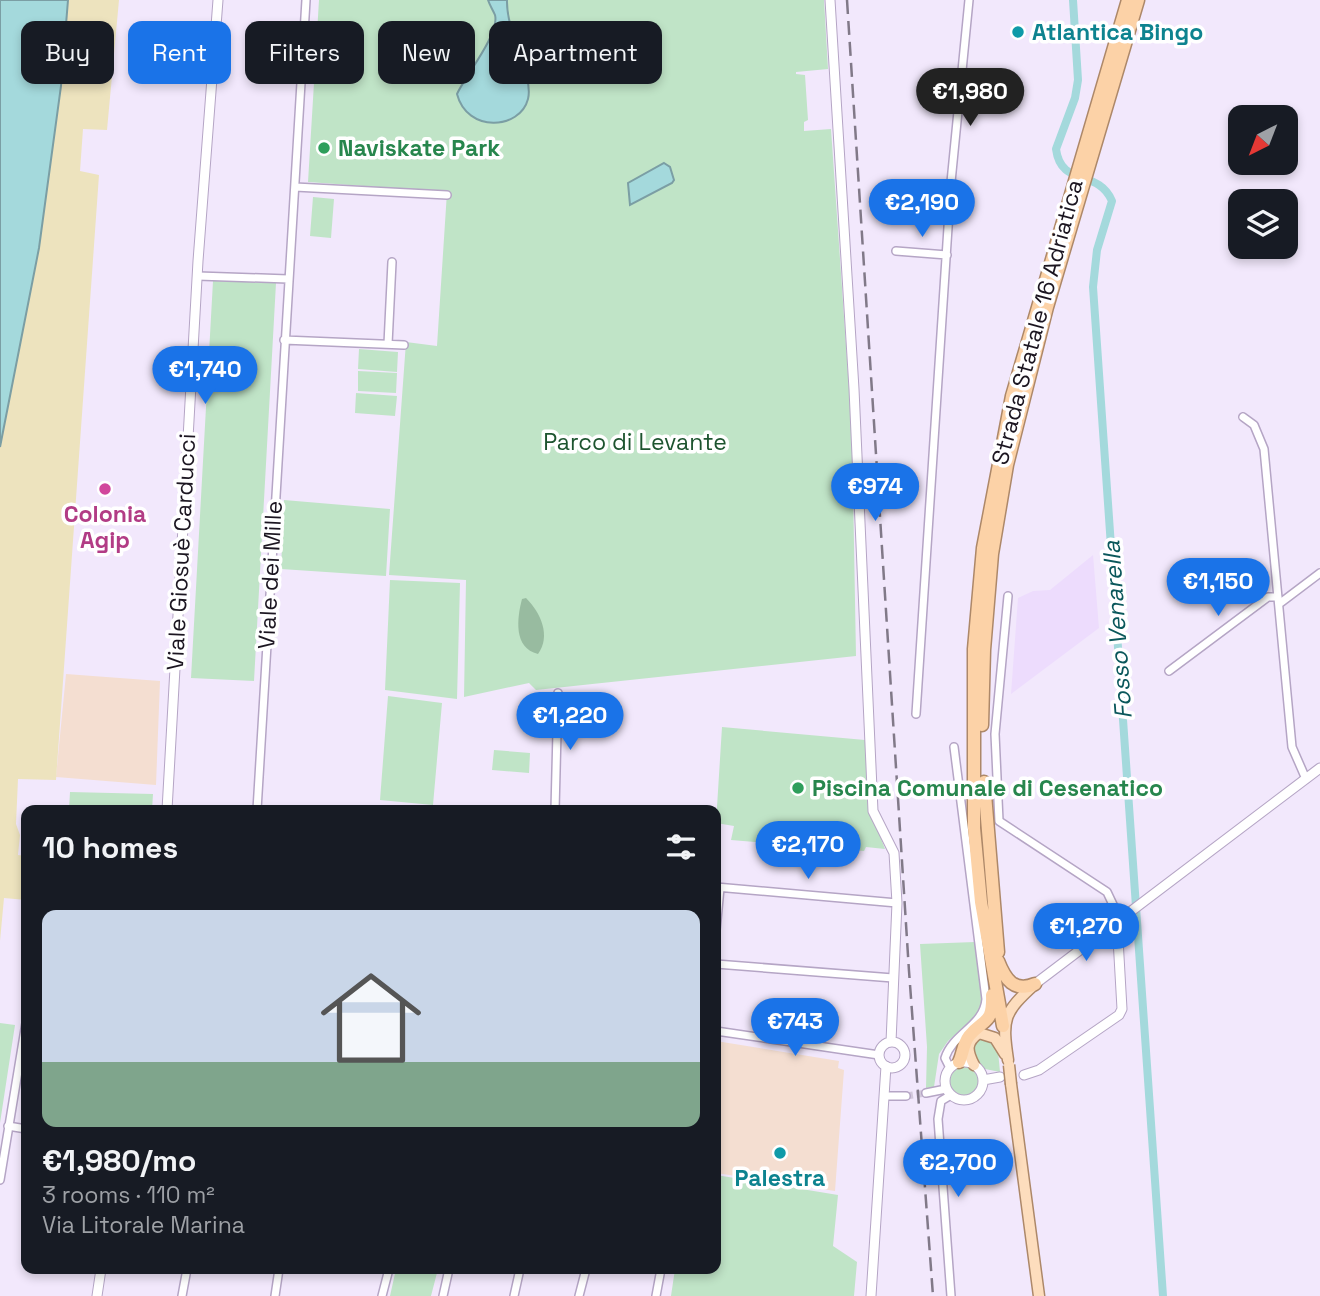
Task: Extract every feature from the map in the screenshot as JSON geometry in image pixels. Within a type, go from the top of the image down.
[{"type":"highway","name":"Strada Statale 16 Adriatica","points":[[1084,166],[1128,0]]},
{"type":"highway","name":"Strada Statale 16 Adriatica","points":[[1003,1026],[994,957],[982,737],[984,650],[992,554],[1021,401],[1076,191],[1138,0]]},
{"type":"highway","points":[[994,957],[1015,986],[1024,988],[1035,984]]},
{"type":"highway","points":[[954,1065],[968,1038],[991,1015],[994,957]]},
{"type":"main road","points":[[1003,1026],[1014,1004],[1035,984]]},
{"type":"main road","name":"Strada Statale 16 Adriatica","points":[[1003,1026],[1039,1295]]},
{"type":"main road","points":[[974,1065],[967,1049],[969,1042],[979,1033],[995,1038],[1008,1063]]},
{"type":"street","name":"Viale Giosuè Carducci","points":[[167,805],[198,276],[218,0]]},
{"type":"street","name":"Viale dei Mille","points":[[257,805],[306,0]]},
{"type":"street","points":[[831,0],[854,389],[873,811],[894,853],[897,903],[891,1042]]},
{"type":"street","points":[[916,714],[947,255],[969,0]]},
{"type":"street","points":[[295,187],[447,195]]},
{"type":"street","points":[[896,251],[947,255]]},
{"type":"street","points":[[388,344],[392,262]]},
{"type":"street","points":[[198,276],[288,279]]},
{"type":"street","points":[[284,340],[404,345]]},
{"type":"street","points":[[1243,417],[1254,425],[1264,449],[1292,747],[1306,779]]},
{"type":"street","points":[[1170,671],[1268,597],[1278,600],[1320,573]]},
{"type":"street","points":[[1008,596],[995,734],[999,821],[1107,892],[1118,920],[1122,1009],[1119,1015],[1039,1070],[1024,1074]]},
{"type":"street","points":[[555,805],[558,693]]},
{"type":"street","points":[[926,1093],[949,1092],[961,1100],[972,1098],[980,1091],[983,1080],[974,1065],[954,1065],[945,1058],[949,1048],[983,1014],[986,999],[954,747]]},
{"type":"street","points":[[1035,984],[1320,768]]},
{"type":"street","points":[[721,887],[897,903]]},
{"type":"street","points":[[721,964],[893,978]]},
{"type":"street","points":[[721,1032],[879,1055],[889,1067],[888,1097],[881,1136]]},
{"type":"street","points":[[879,1055],[881,1048],[891,1042],[898,1043],[905,1052],[902,1063],[889,1067]]},
{"type":"street","points":[[0,1180],[21,1052]]},
{"type":"street","points":[[949,1092],[945,1078],[954,1065]]},
{"type":"street","points":[[871,1296],[881,1136],[889,1067]]},
{"type":"street","points":[[983,1080],[1000,1077]]},
{"type":"street","points":[[949,1092],[941,1101],[938,1119],[951,1296]]},
{"type":"street","points":[[888,1097],[906,1096]]},
{"type":"street","points":[[8,1126],[21,1128]]},
{"type":"street","points":[[97,1296],[100,1274]]},
{"type":"street","points":[[182,1296],[186,1274]]},
{"type":"street","points":[[275,1296],[278,1274]]},
{"type":"street","points":[[382,1296],[388,1274]]},
{"type":"street","points":[[443,1296],[448,1274]]},
{"type":"street","points":[[513,1296],[519,1274]]},
{"type":"street","points":[[579,1296],[585,1274]]},
{"type":"street","points":[[656,1296],[660,1274]]},
{"type":"shaded area","points":[[0,0],[68,0],[66,21],[21,21],[21,84],[61,84],[39,248],[0,447]]},
{"type":"shaded area","points":[[488,0],[507,0],[510,21],[495,21]]},
{"type":"shaded area","points":[[489,39],[489,84],[528,84],[528,99],[515,117],[493,123],[482,121],[471,116],[463,107],[457,94],[463,84],[475,84],[475,65]]},
{"type":"shaded area","points":[[664,163],[670,167],[674,180],[672,183],[630,205],[628,183]]},
{"type":"shaded area","points":[[1093,555],[1099,628],[1011,694],[1018,598],[1033,591],[1050,590]]},
{"type":"shaded area","points":[[526,598],[540,618],[544,632],[544,640],[538,654],[524,646],[519,631],[520,607],[522,599]]},
{"type":"shaded area","points":[[66,674],[160,681],[156,785],[56,777]]},
{"type":"shaded area","points":[[721,1042],[839,1061],[838,1068],[844,1070],[835,1191],[721,1174]]},
{"type":"green space","name":"Parco di Levante","points":[[319,0],[824,0],[828,69],[796,74],[805,75],[808,120],[804,122],[804,131],[831,129],[852,432],[856,656],[536,690],[529,683],[464,697],[466,580],[389,575],[406,342],[437,346],[447,192],[308,182],[314,84],[364,84],[364,21],[318,21]]},
{"type":"green space","points":[[313,197],[334,199],[331,238],[310,236]]},
{"type":"green space","points":[[213,281],[276,283],[254,681],[191,678]]},
{"type":"green space","points":[[359,349],[398,352],[397,372],[358,369]]},
{"type":"green space","points":[[358,371],[397,373],[396,393],[358,391]]},
{"type":"green space","points":[[356,393],[397,396],[395,416],[355,413]]},
{"type":"green space","points":[[284,500],[390,509],[386,576],[281,569]]},
{"type":"green space","points":[[390,580],[460,583],[457,699],[385,690]]},
{"type":"green space","points":[[388,696],[442,703],[433,805],[380,800]]},
{"type":"green space","points":[[722,727],[865,740],[869,807],[885,849],[866,847],[864,851],[731,840],[734,826],[721,824],[721,805],[717,805]]},
{"type":"green space","points":[[494,750],[530,753],[529,773],[492,770]]},
{"type":"green space","points":[[70,792],[153,794],[152,805],[69,805]]},
{"type":"green space","points":[[975,942],[983,1003],[976,1016],[948,1041],[939,1054],[934,1087],[926,1088],[927,1047],[920,944]]},
{"type":"green space","points":[[0,1023],[15,1025],[0,1123]]},
{"type":"green space","points":[[976,1038],[991,1039],[998,1051],[1000,1072],[985,1069],[972,1057],[972,1042]]},
{"type":"green space","points":[[963,1065],[974,1070],[979,1081],[974,1092],[963,1097],[952,1092],[947,1081],[952,1070]]},
{"type":"green space","points":[[721,1176],[838,1195],[833,1246],[857,1262],[854,1296],[671,1296],[674,1274],[721,1274]]},
{"type":"green space","points":[[395,1274],[437,1274],[431,1296],[390,1296]]},
{"type":"sand","points":[[68,0],[119,0],[114,54],[114,21],[66,21]]},
{"type":"sand","points":[[61,84],[111,84],[107,130],[83,129],[80,171],[99,175],[56,780],[18,779],[16,824],[20,835],[18,855],[21,855],[21,900],[4,898],[0,941],[0,447],[39,248]]},
{"type":"waterway","name":"Fosso Venarella","points":[[1073,0],[1078,80],[1075,98],[1056,149],[1059,161],[1065,169],[1098,184],[1112,201],[1097,250],[1093,287],[1163,1296]]},
{"type":"tunnel","points":[[906,1096],[926,1093]]},
{"type":"railway","points":[[847,0],[909,971],[933,1296]]},
{"type":"place","name":"Atlantica Bingo","points":[[1018,32]]},
{"type":"place","name":"Naviskate Park","points":[[324,148]]},
{"type":"place","name":"Colonia Agip","points":[[105,489]]},
{"type":"place","name":"Piscina Comunale di Cesenatico","points":[[798,788]]},
{"type":"place","name":"Palestra","points":[[780,1153]]}]
